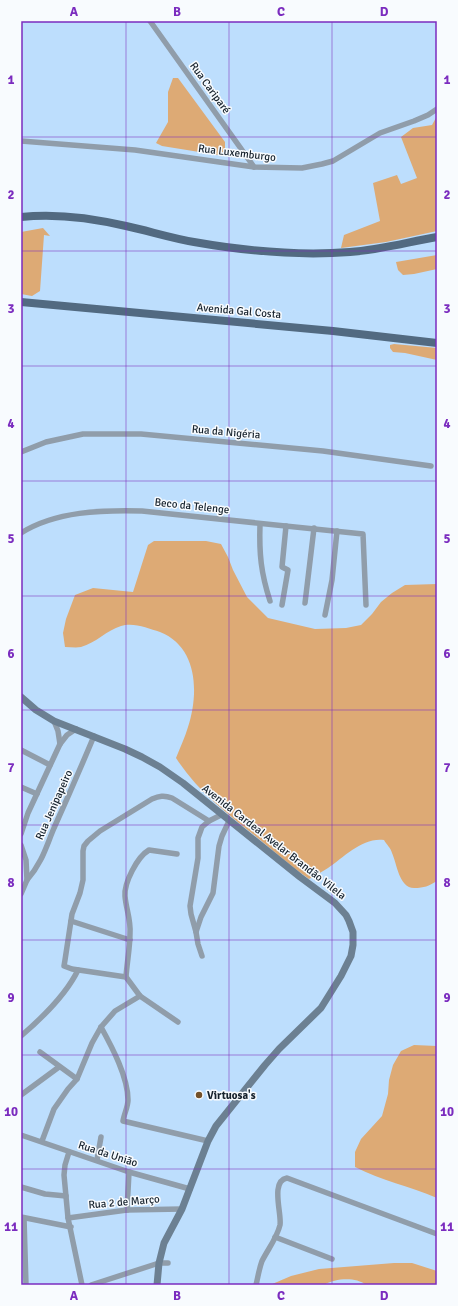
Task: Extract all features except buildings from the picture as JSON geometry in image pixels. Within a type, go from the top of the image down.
[{"type":"main road","points":[[24,217],[62,216],[87,218],[193,242],[234,248],[314,253],[351,252],[375,249],[437,237]]},
{"type":"main road","name":"Avenida Gal Costa","points":[[21,299],[40,304]]},
{"type":"main road","name":"Avenida Gal Costa","points":[[21,302],[311,328],[437,343]]},
{"type":"main road","name":"Avenida Cardeal Avelar Brandão Vilela","points":[[21,697],[36,710],[54,721],[142,756],[160,767],[183,783],[221,815],[342,910],[352,926],[354,938],[347,965],[331,994],[321,1008],[279,1049],[265,1065],[216,1126],[208,1141],[182,1209],[164,1243],[159,1263],[157,1285]]},
{"type":"street","name":"Rua Cariparé","points":[[150,21],[254,167]]},
{"type":"street","name":"Rua Luxemburgo","points":[[21,141],[134,150],[254,167],[302,168],[333,161],[380,133],[428,115],[437,109]]},
{"type":"street","name":"Rua da Nigéria","points":[[21,452],[46,442],[83,434],[141,434],[323,451],[431,466]]},
{"type":"street","name":"Beco da Telenge","points":[[21,533],[27,529],[52,520],[74,514],[99,511],[142,511],[363,534],[366,605]]},
{"type":"street","points":[[260,524],[262,571],[270,601]]},
{"type":"street","points":[[282,605],[288,570],[282,567],[286,526]]},
{"type":"street","points":[[305,603],[314,528]]},
{"type":"street","points":[[325,615],[332,580],[337,531]]},
{"type":"street","points":[[54,721],[58,731],[60,744]]},
{"type":"street","points":[[21,834],[22,826],[60,744],[76,729]]},
{"type":"street","name":"Rua Jenipapeiro","points":[[27,880],[40,863],[48,841],[94,736]]},
{"type":"street","points":[[21,750],[50,765]]},
{"type":"street","points":[[21,788],[37,794]]},
{"type":"street","points":[[126,977],[78,970],[64,966],[72,914],[83,880],[84,846],[100,831],[152,799],[160,796],[172,798],[209,821]]},
{"type":"street","points":[[202,956],[190,914],[197,866],[198,838],[202,826],[221,815]]},
{"type":"street","points":[[196,932],[201,917],[213,893],[219,846],[229,821]]},
{"type":"street","points":[[21,845],[27,880],[21,894]]},
{"type":"street","points":[[177,854],[149,850],[142,857],[132,872],[125,896],[130,918],[130,940],[126,977],[140,996],[178,1022]]},
{"type":"street","points":[[71,921],[130,940]]},
{"type":"street","points":[[21,1036],[48,1010],[65,990],[78,970]]},
{"type":"street","points":[[42,1142],[54,1109],[77,1079],[92,1043],[101,1027],[115,1011],[140,996]]},
{"type":"street","points":[[101,1027],[115,1053],[126,1087],[128,1105],[123,1119],[124,1121],[208,1141]]},
{"type":"street","points":[[40,1052],[77,1079]]},
{"type":"street","points":[[21,1095],[59,1067]]},
{"type":"street","name":"Rua da União","points":[[21,1135],[129,1172],[190,1189]]},
{"type":"street","points":[[97,1160],[101,1137]]},
{"type":"street","points":[[70,1152],[64,1175],[68,1218],[82,1285]]},
{"type":"street","points":[[127,1210],[129,1172]]},
{"type":"street","points":[[256,1285],[262,1262],[280,1224],[278,1192],[281,1181],[284,1178],[437,1234]]},
{"type":"street","points":[[21,1187],[45,1194],[66,1196]]},
{"type":"street","name":"Rua 2 de Março","points":[[68,1218],[127,1210],[182,1209]]},
{"type":"street","points":[[26,1285],[22,1218],[70,1227]]},
{"type":"street","points":[[275,1237],[332,1259]]},
{"type":"street","points":[[91,1285],[159,1263],[168,1263]]},
{"type":"shaded area","points":[[173,78],[178,78],[225,142],[225,151],[218,155],[162,146],[156,143],[168,122],[168,92]]},
{"type":"shaded area","points":[[437,116],[437,231],[386,242],[341,248],[344,235],[380,221],[373,183],[397,175],[401,184],[417,178],[401,137],[413,128],[432,125]]},
{"type":"shaded area","points":[[43,228],[50,236],[44,235],[40,291],[32,296],[21,294],[21,232]]},
{"type":"shaded area","points":[[437,255],[437,269],[403,275],[398,270],[396,262]]},
{"type":"shaded area","points":[[394,344],[437,348],[437,360],[393,352],[390,345]]},
{"type":"shaded area","points":[[154,541],[206,541],[221,544],[247,597],[268,618],[315,629],[346,628],[361,625],[381,602],[405,585],[437,584],[437,881],[421,888],[409,887],[405,884],[399,875],[390,848],[384,840],[376,840],[361,845],[309,879],[214,802],[184,770],[176,758],[192,714],[194,686],[188,660],[182,648],[173,639],[146,627],[126,625],[111,630],[97,640],[86,645],[79,647],[65,647],[63,633],[66,619],[75,595],[93,588],[133,592],[148,545]]},
{"type":"shaded area","points":[[414,1045],[437,1046],[437,1198],[375,1176],[355,1167],[355,1152],[361,1139],[382,1116],[388,1094],[389,1080],[393,1065],[401,1051]]},
{"type":"shaded area","points":[[412,1263],[437,1271],[437,1285],[366,1285],[362,1282],[346,1279],[334,1281],[324,1285],[270,1285],[291,1276],[319,1269]]},
{"type":"place","name":"Virtuosa's","points":[[199,1095]]}]
